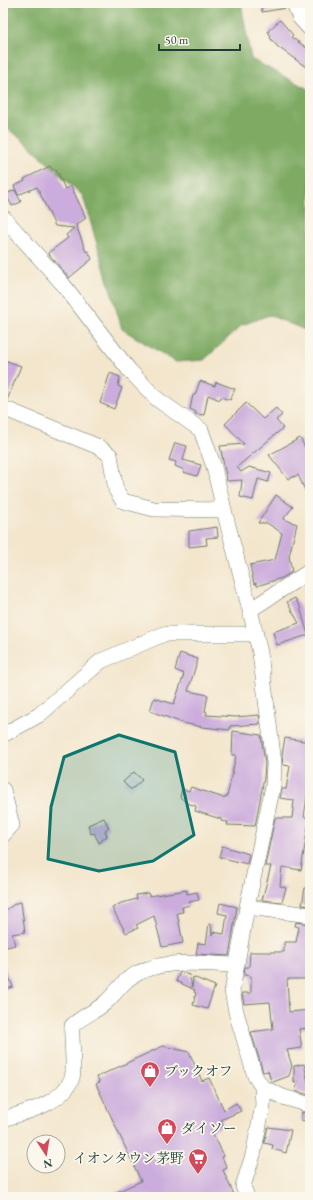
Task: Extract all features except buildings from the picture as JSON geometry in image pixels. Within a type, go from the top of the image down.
[{"type":"street","points":[[294,3],[300,18],[310,29]]},
{"type":"street","points":[[3,217],[62,284],[129,370],[157,399],[201,430],[214,467],[256,634],[260,653],[274,763],[273,786],[247,907],[232,990],[236,1012],[255,1076],[262,1087],[263,1105],[260,1124],[253,1155],[243,1186],[247,1197]]},
{"type":"street","points":[[3,408],[99,447],[110,455],[116,490],[123,501],[154,509],[224,510]]},
{"type":"street","points":[[250,610],[310,570]]},
{"type":"street","points":[[3,735],[39,715],[101,661],[164,634],[256,634]]},
{"type":"street","points":[[3,790],[12,825],[3,834]]},
{"type":"street","points":[[247,907],[310,915]]},
{"type":"street","points":[[3,1119],[44,1107],[65,1089],[72,1077],[72,1026],[82,1017],[104,1004],[128,980],[145,969],[164,964],[236,964]]},
{"type":"street","points":[[262,1087],[284,1097],[310,1105]]},
{"type":"highlighted area","points":[[119,735],[175,752],[194,835],[153,861],[99,871],[48,859],[51,807],[64,757]]},
{"type":"green space","points":[[3,3],[241,3],[251,59],[310,90],[310,332],[269,315],[242,325],[204,360],[176,362],[122,329],[83,196],[21,138],[3,126]]},
{"type":"place","name":"ブックオフ","points":[[150,1088]]},
{"type":"place","name":"ダイソー","points":[[167,1145]]},
{"type":"place","name":"イオンタウン茅野","points":[[198,1175]]}]
